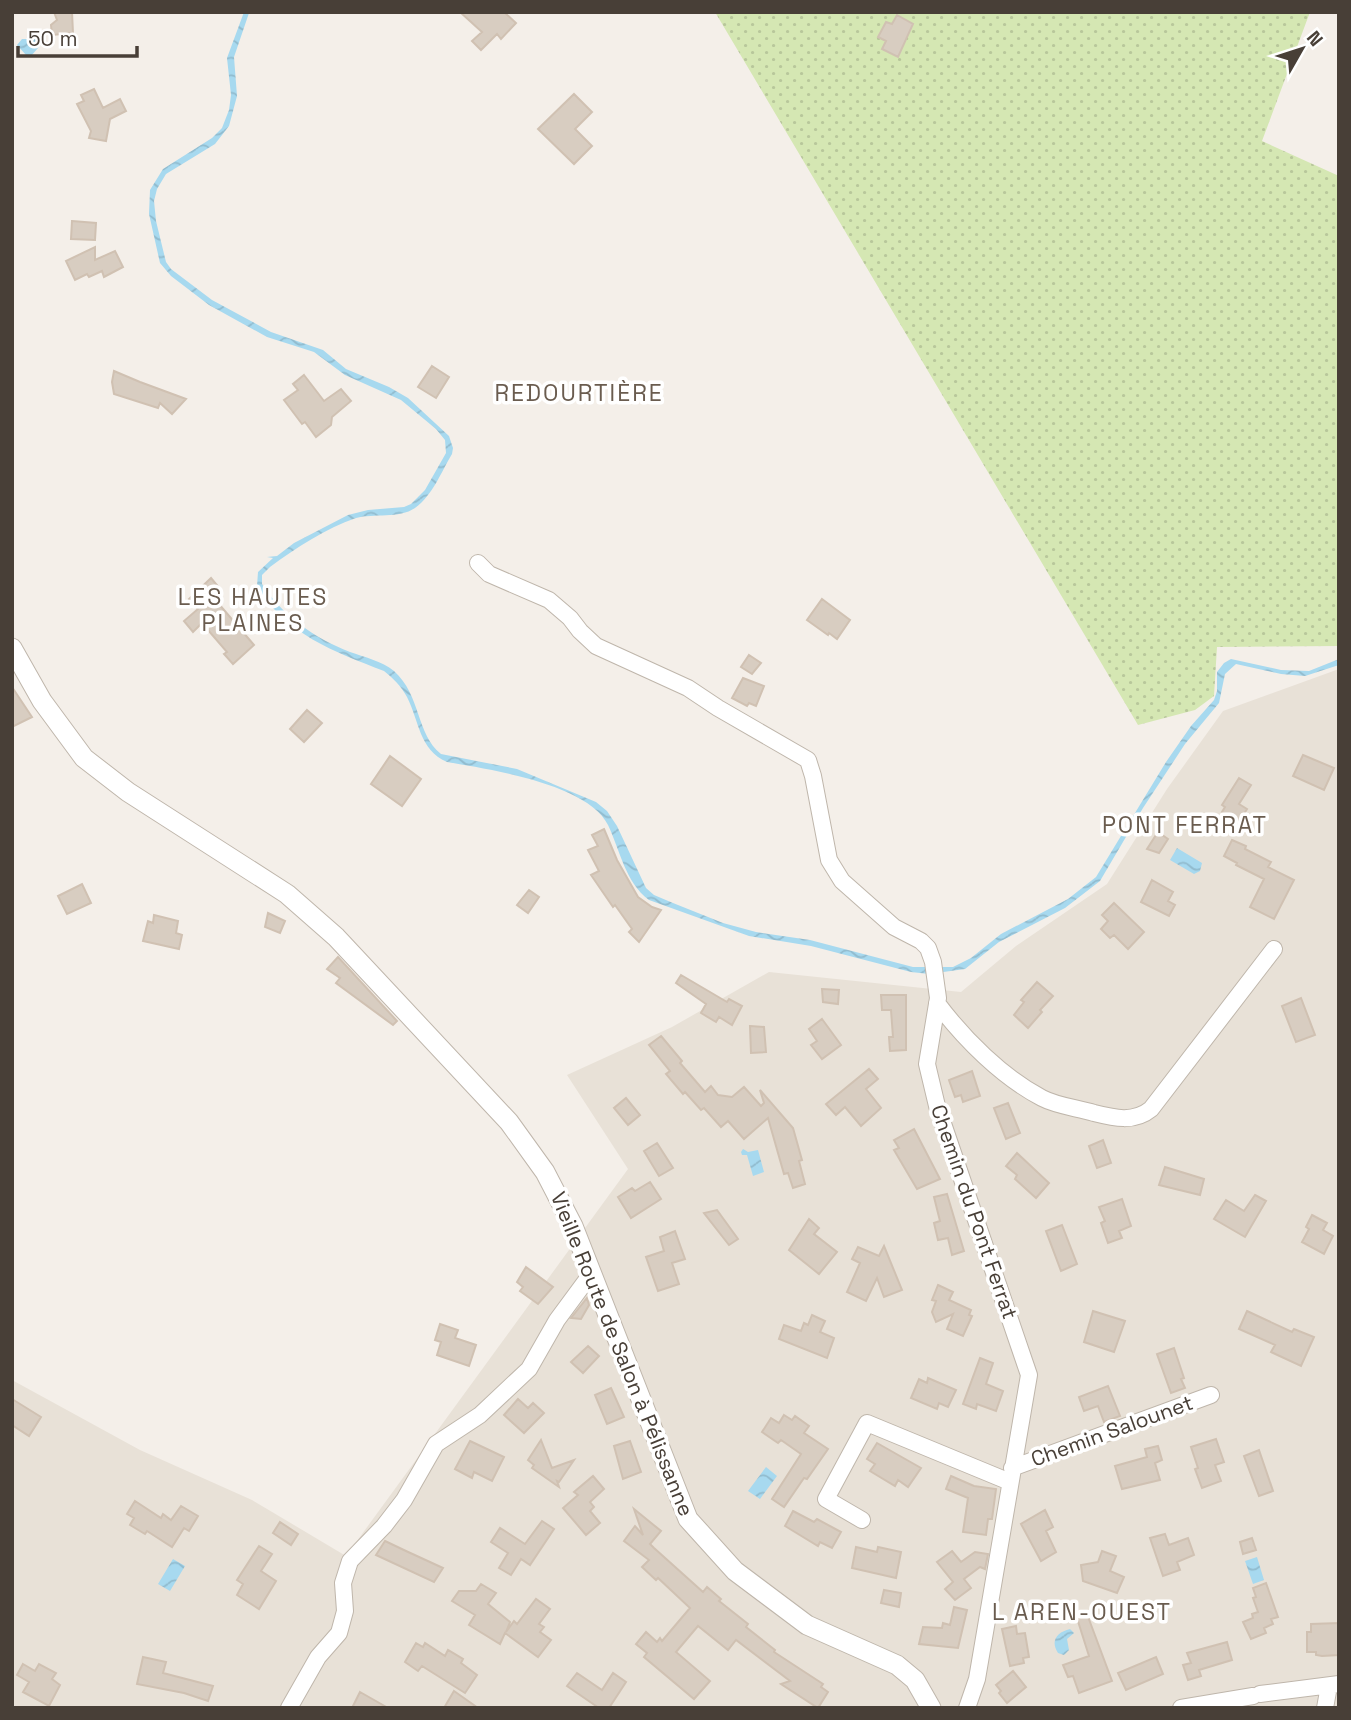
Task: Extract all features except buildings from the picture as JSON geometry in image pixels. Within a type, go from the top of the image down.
[{"type":"street","name":"Chemin du Pont Ferrat","points":[[478,563],[489,573],[549,600],[596,646],[688,688],[807,760],[813,776],[829,860],[835,871],[842,881],[894,927],[921,941],[928,948],[934,969],[937,1003],[927,1064],[937,1106],[1029,1375],[977,1679],[967,1708]]},
{"type":"street","name":"Vieille Route de Salon à Pélissanne","points":[[12,648],[42,701],[84,758],[128,792],[287,894],[336,937],[509,1122],[545,1171],[573,1226],[688,1519],[735,1571],[807,1625],[897,1665],[915,1680],[931,1708]]},
{"type":"street","points":[[937,1003],[957,1030],[1000,1069],[1043,1099],[1115,1119],[1132,1118],[1151,1109],[1274,949]]},
{"type":"street","points":[[289,1708],[318,1657],[339,1633],[345,1611],[343,1583],[350,1561],[384,1526],[404,1500],[436,1444],[480,1415],[529,1369],[556,1320],[591,1274]]},
{"type":"street","name":"Chemin Salounet","points":[[1011,1475],[1211,1395]]},
{"type":"street","points":[[862,1520],[826,1499],[867,1423],[1011,1475]]},
{"type":"street","points":[[1181,1708],[1334,1685],[1325,1708]]},
{"type":"shaded area","points":[[1339,669],[1339,1708],[12,1708],[12,1380],[140,1450],[252,1500],[346,1556],[628,1169],[567,1075],[672,1027],[769,972],[961,992],[1016,946],[1107,884],[1167,789],[1223,711]]},
{"type":"green space","points":[[715,12],[1310,12],[1262,141],[1339,176],[1339,646],[1217,647],[1214,696],[1195,710],[1138,725]]},
{"type":"water","points":[[244,12],[249,13],[234,57],[237,96],[229,126],[215,144],[166,174],[157,189],[154,201],[156,221],[166,262],[171,269],[212,300],[271,332],[323,350],[346,369],[408,398],[449,436],[453,448],[432,490],[415,508],[394,515],[356,518],[334,527],[270,567],[262,575],[262,584],[290,616],[312,633],[394,671],[409,691],[427,736],[441,754],[517,769],[596,802],[607,811],[617,826],[646,888],[654,895],[723,923],[756,932],[810,940],[913,967],[953,967],[971,958],[1001,934],[1068,899],[1096,877],[1166,762],[1191,726],[1214,700],[1217,672],[1224,663],[1231,659],[1281,670],[1309,671],[1339,659],[1339,665],[1305,676],[1281,674],[1236,664],[1225,674],[1219,703],[1185,744],[1100,881],[1065,908],[999,942],[965,969],[929,974],[911,972],[811,946],[749,936],[649,900],[634,884],[608,825],[597,811],[559,789],[511,774],[447,762],[438,757],[425,742],[405,693],[391,676],[330,648],[297,629],[268,603],[257,586],[258,572],[273,558],[267,557],[277,556],[294,543],[348,515],[411,504],[425,490],[446,453],[445,440],[436,429],[401,400],[345,375],[314,352],[267,337],[209,305],[171,276],[160,263],[149,214],[150,190],[163,169],[212,138],[222,128],[231,95],[227,58]]},
{"type":"water","points":[[39,34],[45,40],[31,56],[26,55],[17,45],[22,39],[32,39]]},
{"type":"water","points":[[1177,848],[1202,863],[1200,871],[1194,874],[1170,860]]},
{"type":"water","points":[[743,1149],[748,1152],[758,1150],[764,1172],[753,1176],[747,1155],[742,1155]]},
{"type":"water","points":[[766,1467],[777,1476],[760,1499],[748,1491]]},
{"type":"water","points":[[1257,1557],[1264,1580],[1253,1584],[1245,1561]]},
{"type":"water","points":[[173,1559],[185,1566],[170,1591],[158,1584]]},
{"type":"water","points":[[1070,1629],[1074,1633],[1067,1639],[1069,1650],[1064,1655],[1058,1653],[1056,1638]]},
{"type":"district","name":"REDOURTIÈRE","points":[[579,393]]},
{"type":"district","name":"LES HAUTES PLAINES","points":[[253,610]]},
{"type":"district","name":"PONT FERRAT","points":[[1185,825]]},
{"type":"district","name":"L AREN-OUEST","points":[[1082,1612]]}]
